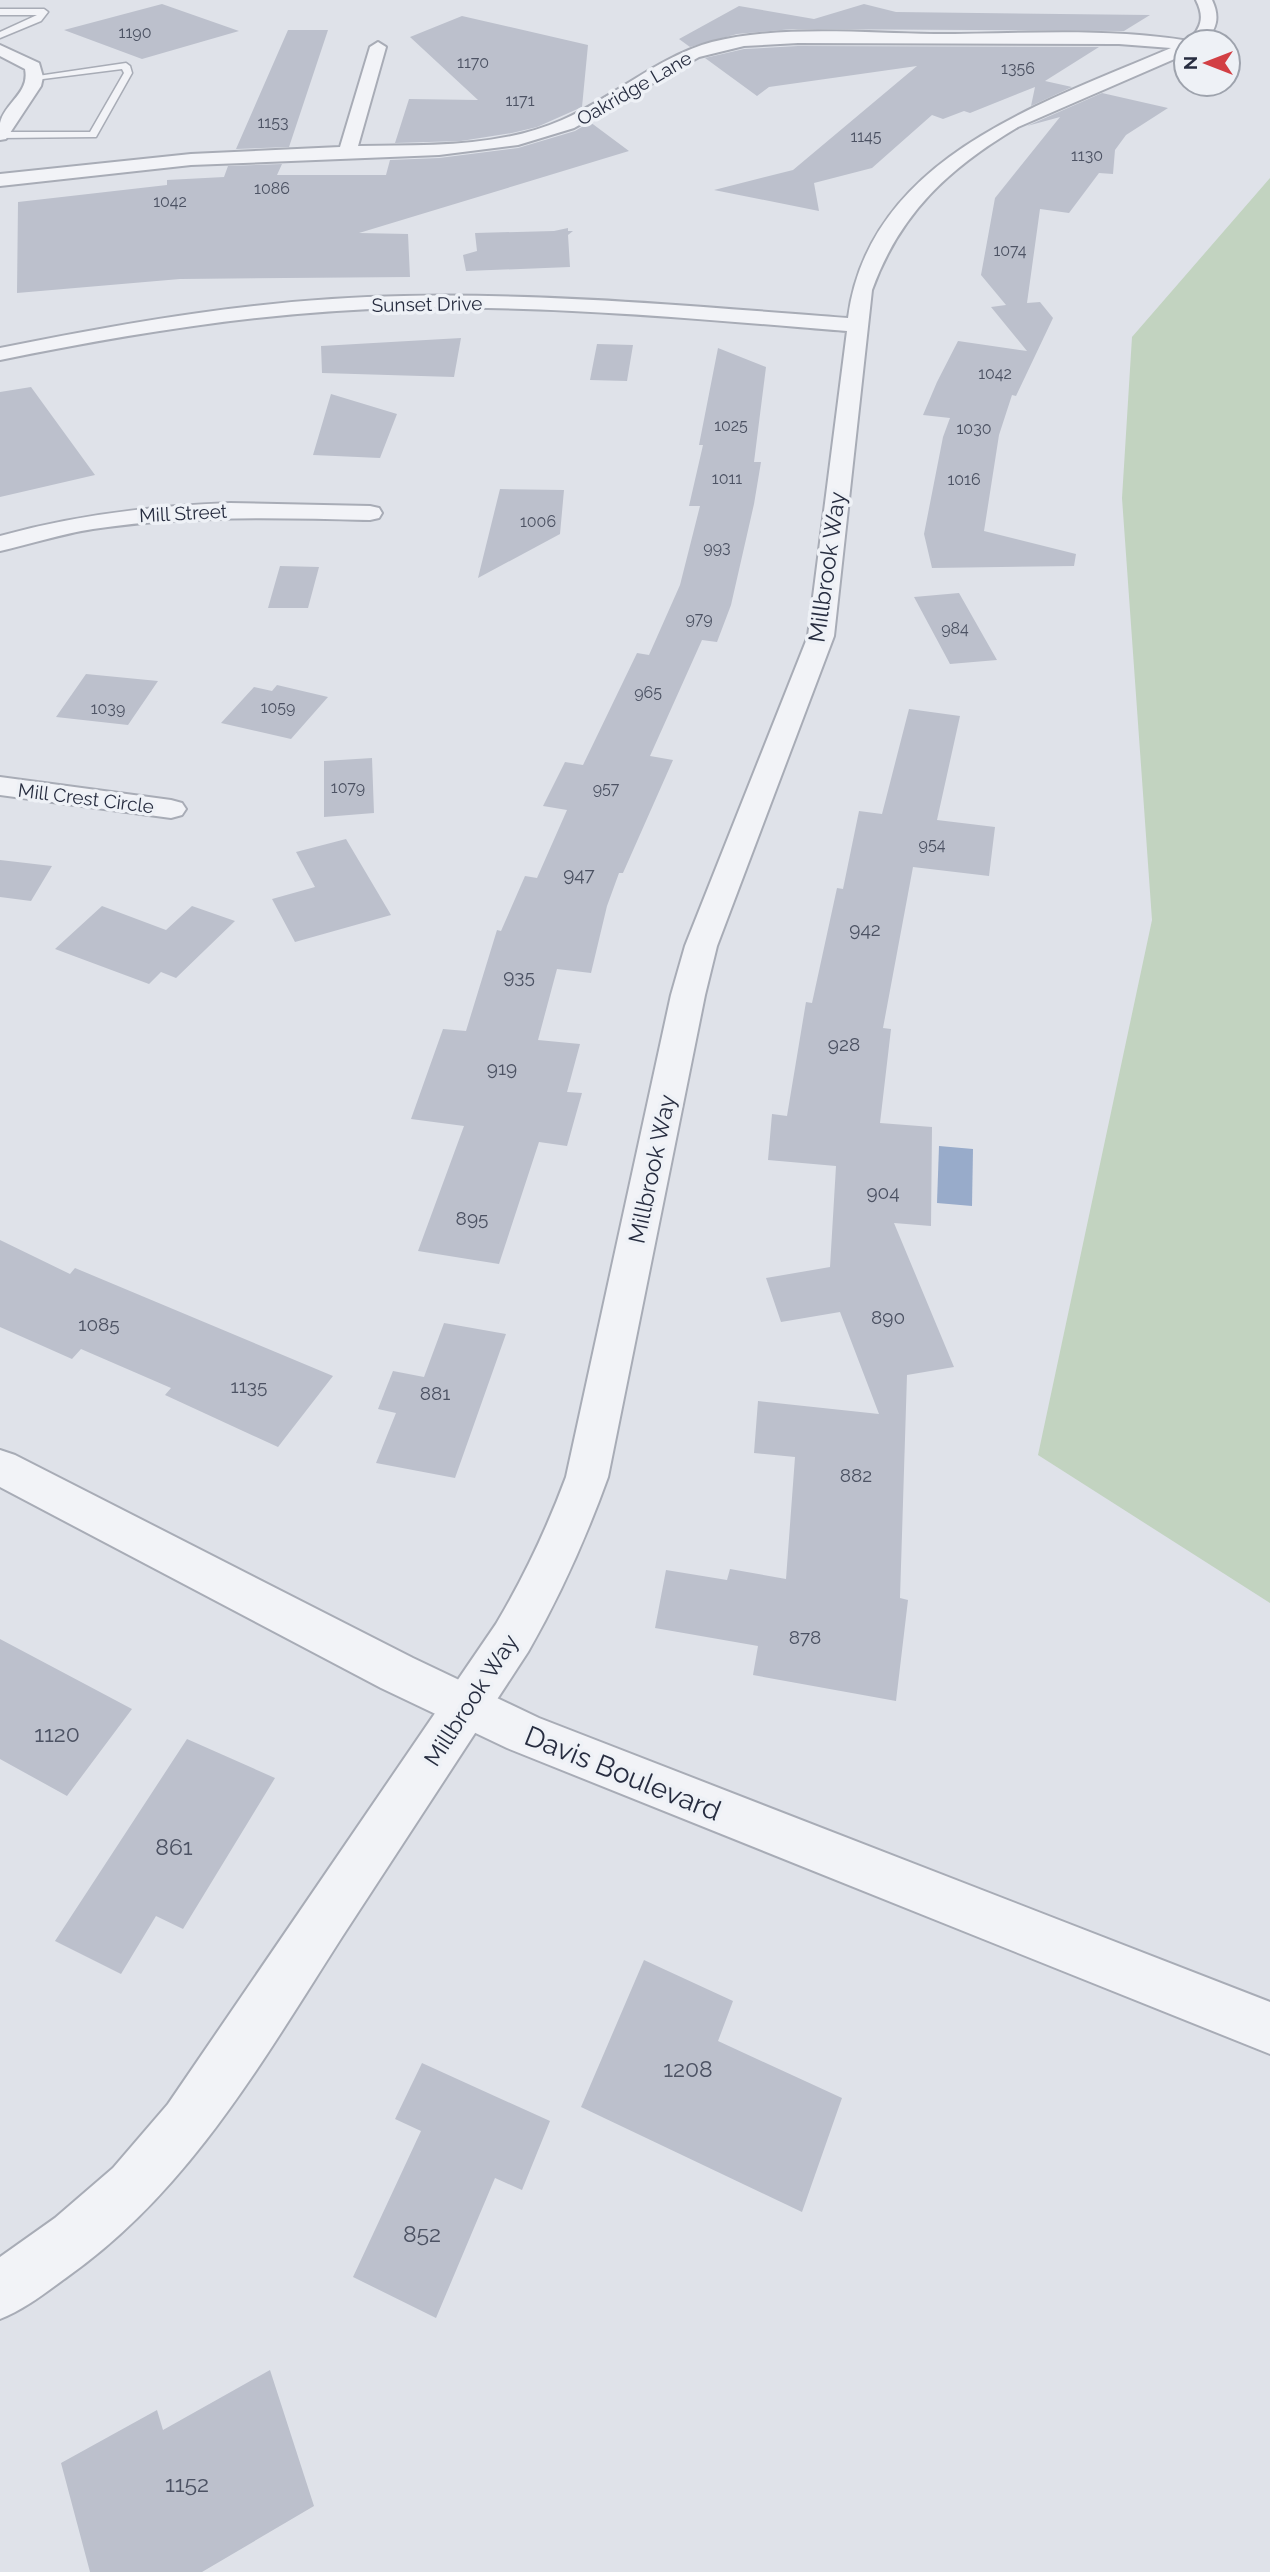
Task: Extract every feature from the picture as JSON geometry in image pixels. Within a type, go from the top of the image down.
[{"type":"street","points":[[1204,0],[1211,15],[1208,28]]},
{"type":"street","name":"Oakridge Lane","points":[[0,180],[170,161],[438,150],[534,137],[587,117],[695,53],[751,40],[1127,39],[1172,44]]},
{"type":"street","points":[[347,152],[379,47]]},
{"type":"street","points":[[0,50],[33,66],[35,77],[33,86],[0,135]]},
{"type":"street","name":"Millbrook Way","points":[[0,2291],[75,2238],[132,2188],[187,2123],[467,1706],[545,1583],[569,1529],[587,1477],[688,995],[701,946],[821,636],[862,290],[876,252],[899,216],[935,180],[980,143],[1012,123],[1172,52]]},
{"type":"street","name":"Sunset Drive","points":[[0,355],[87,336],[212,317],[402,302],[565,305],[857,325]]},
{"type":"street","name":"Mill Street","points":[[0,544],[69,525],[155,513],[281,510],[370,513]]},
{"type":"street","name":"Mill Crest Circle","points":[[0,786],[171,809]]},
{"type":"street","name":"Davis Boulevard","points":[[0,1466],[467,1706],[570,1753],[1270,2028]]},
{"type":"lane","points":[[0,12],[44,12],[38,19],[0,35]]},
{"type":"lane","points":[[0,135],[93,135],[128,73],[126,66],[35,77]]},
{"type":"green space","points":[[1270,178],[1270,1603],[1038,1455],[1152,920],[1122,498],[1132,337]]},
{"type":"water","points":[[939,1146],[973,1149],[972,1206],[937,1203]]},
{"type":"building","points":[[162,4],[239,31],[142,59],[64,30]]},
{"type":"building","points":[[864,4],[896,12],[1150,15],[1124,31],[793,29],[737,34],[690,47],[679,39],[739,6],[814,19]]},
{"type":"building","points":[[462,16],[588,45],[582,107],[537,127],[512,133],[461,141],[395,143],[409,99],[478,100],[410,37]]},
{"type":"building","points":[[288,30],[328,30],[289,147],[236,149]]},
{"type":"building","points":[[798,46],[1099,47],[1045,81],[1072,87],[1031,106],[1035,87],[970,113],[964,111],[943,119],[932,115],[872,168],[814,183],[819,211],[714,190],[793,170],[917,66],[769,87],[757,96],[705,58],[744,49]]},
{"type":"building","points":[[1102,93],[1168,108],[1126,135],[1115,150],[1113,174],[1099,173],[1069,213],[1040,209],[1027,303],[1040,302],[1053,318],[1016,396],[1012,395],[999,435],[984,531],[1076,554],[1074,566],[932,568],[924,534],[943,437],[950,418],[923,415],[937,382],[958,341],[1027,351],[991,307],[1006,305],[981,275],[995,198],[1060,117],[1027,126]]},
{"type":"building","points":[[590,122],[629,151],[359,233],[408,234],[410,277],[180,279],[17,293],[18,202],[167,185],[167,180],[224,177],[228,166],[282,164],[277,175],[386,175],[390,160],[439,158],[518,148],[575,131]]},
{"type":"building","points":[[568,228],[568,231],[573,231],[568,235],[570,267],[466,271],[463,255],[477,251],[475,233],[554,231]]},
{"type":"building","points":[[461,338],[454,377],[322,373],[321,346]]},
{"type":"building","points":[[597,344],[633,345],[627,381],[590,380]]},
{"type":"building","points":[[718,348],[766,367],[754,462],[761,462],[754,504],[731,605],[717,642],[702,640],[650,756],[673,760],[623,873],[619,873],[607,906],[591,973],[557,969],[538,1040],[580,1044],[567,1092],[582,1093],[567,1146],[539,1142],[499,1264],[418,1251],[464,1126],[411,1119],[443,1029],[466,1031],[497,930],[501,931],[525,876],[537,878],[567,810],[543,806],[565,762],[583,765],[637,653],[649,655],[680,585],[700,506],[689,506],[703,445],[699,445]]},
{"type":"building","points":[[31,387],[95,475],[0,497],[0,392]]},
{"type":"building","points":[[331,394],[397,414],[380,458],[313,455]]},
{"type":"building","points":[[500,489],[564,490],[560,534],[478,578]]},
{"type":"building","points":[[280,566],[319,567],[308,608],[268,608]]},
{"type":"building","points":[[959,593],[997,660],[950,664],[914,597]]},
{"type":"building","points":[[86,674],[158,681],[128,725],[56,717]]},
{"type":"building","points":[[277,685],[328,697],[291,739],[221,723],[254,687],[272,691]]},
{"type":"building","points":[[909,709],[960,716],[937,820],[995,827],[989,876],[913,867],[883,1028],[891,1029],[880,1123],[932,1127],[931,1226],[894,1223],[954,1367],[907,1375],[900,1598],[908,1600],[896,1701],[753,1675],[758,1646],[655,1628],[666,1570],[727,1580],[730,1569],[786,1579],[795,1457],[754,1453],[758,1401],[879,1414],[840,1312],[781,1322],[766,1278],[830,1267],[836,1166],[768,1160],[772,1114],[787,1116],[806,1002],[812,1003],[837,888],[843,889],[859,811],[882,814]]},
{"type":"building","points":[[372,758],[374,813],[324,817],[324,761]]},
{"type":"building","points":[[346,839],[391,915],[295,942],[272,899],[315,887],[296,852]]},
{"type":"building","points":[[0,860],[52,866],[31,901],[0,897]]},
{"type":"building","points":[[102,906],[166,930],[192,906],[235,921],[176,978],[161,972],[149,984],[55,949]]},
{"type":"building","points":[[0,1240],[70,1274],[75,1268],[333,1376],[278,1447],[165,1395],[171,1388],[81,1349],[72,1359],[0,1327]]},
{"type":"building","points":[[444,1323],[506,1334],[455,1478],[376,1463],[396,1413],[378,1409],[393,1371],[424,1377]]},
{"type":"building","points":[[0,1639],[132,1709],[67,1796],[0,1759]]},
{"type":"building","points":[[187,1739],[275,1778],[183,1929],[156,1916],[121,1974],[55,1941]]},
{"type":"building","points":[[644,1960],[733,2001],[718,2041],[842,2098],[802,2212],[581,2107]]},
{"type":"building","points":[[422,2063],[550,2121],[522,2190],[495,2178],[436,2318],[353,2277],[421,2131],[395,2119]]},
{"type":"building","points":[[270,2370],[314,2506],[202,2572],[90,2572],[61,2463],[157,2410],[163,2430]]}]
